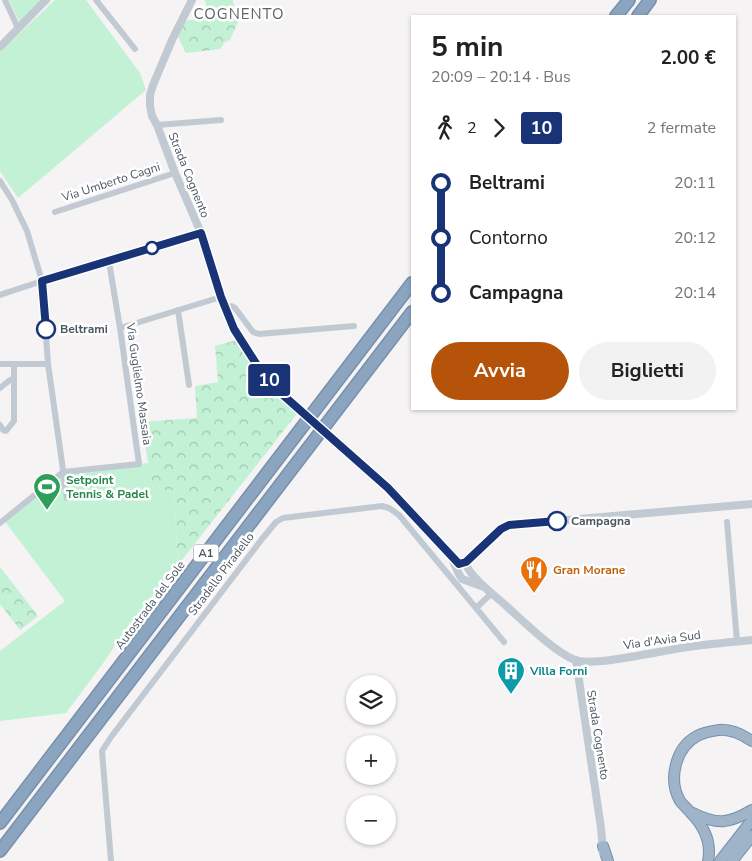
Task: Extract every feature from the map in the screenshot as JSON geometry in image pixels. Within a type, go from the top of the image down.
[{"type":"highway","points":[[617,15],[629,0]]},
{"type":"highway","points":[[639,15],[650,0]]},
{"type":"highway","name":"Autostrada del Sole","points":[[0,823],[411,284]]},
{"type":"highway","name":"A1","points":[[0,852],[411,313]]},
{"type":"highway","points":[[708,861],[706,836],[702,828],[680,801],[674,779],[681,752],[696,736],[708,732],[722,730],[742,735],[752,741]]},
{"type":"highway","points":[[690,812],[703,818],[720,822],[737,818],[752,810]]},
{"type":"highway","points":[[720,861],[752,820]]},
{"type":"highway","points":[[732,861],[751,838]]},
{"type":"highway","points":[[603,846],[608,861]]},
{"type":"street","points":[[5,0],[18,28]]},
{"type":"street","points":[[0,47],[46,0]]},
{"type":"street","points":[[96,0],[135,49]]},
{"type":"street","name":"Strada Cognento","points":[[192,0],[172,40],[150,95],[150,106],[152,116],[201,233],[218,298],[226,309],[234,329],[257,365],[275,388],[388,488],[440,542],[453,558],[462,578],[489,591]]},
{"type":"street","name":"Strada Cognento","points":[[157,125],[221,120]]},
{"type":"street","name":"Via Umberto Cagni","points":[[55,212],[175,173]]},
{"type":"street","points":[[0,181],[28,231],[42,281],[48,364],[67,498]]},
{"type":"street","points":[[0,295],[201,233]]},
{"type":"street","name":"Via Guglielmo Massaia","points":[[62,472],[139,464],[109,262]]},
{"type":"street","points":[[120,328],[218,298]]},
{"type":"street","points":[[226,309],[231,306],[235,308],[253,332],[260,334],[354,326]]},
{"type":"street","points":[[178,310],[189,385]]},
{"type":"street","points":[[0,364],[48,364]]},
{"type":"street","points":[[0,425],[6,431],[14,421],[14,364]]},
{"type":"street","points":[[0,388],[10,380],[13,380]]},
{"type":"street","points":[[0,523],[62,472]]},
{"type":"street","points":[[464,563],[496,532],[509,525],[752,504]]},
{"type":"street","name":"Stradello Piradello","points":[[111,861],[102,751],[276,522],[282,518],[382,506],[390,508],[399,515],[476,608]]},
{"type":"street","points":[[727,522],[737,641]]},
{"type":"street","name":"Strada Cognento","points":[[453,558],[464,563],[469,572],[489,591],[560,652],[576,660],[603,846],[603,861]]},
{"type":"street","points":[[489,591],[476,608],[504,642]]},
{"type":"street","name":"Via d'Avia Sud","points":[[576,660],[588,662],[752,640]]},
{"type":"green space","points":[[9,0],[41,0],[20,23]]},
{"type":"green space","points":[[55,0],[86,0],[140,73],[146,90],[18,198],[0,171],[0,52]]},
{"type":"green space","points":[[205,0],[233,0],[234,6],[207,10]]},
{"type":"green space","points":[[237,13],[238,22],[230,40],[225,42],[220,49],[186,53],[178,37],[184,21]]},
{"type":"green space","points":[[237,340],[299,411],[178,565],[174,491],[153,490],[141,422],[197,418],[195,386],[218,382],[215,346]]},
{"type":"green space","points":[[149,463],[153,490],[174,490],[178,565],[130,623],[66,713],[0,721],[0,651],[65,601],[3,519],[63,472]]},
{"type":"green space","points":[[0,567],[38,616],[20,630],[0,604]]},
{"type":"bus line","name":"10","points":[[46,329],[42,281],[201,233],[221,297],[234,329],[257,365],[275,388],[388,488],[459,564],[466,562],[496,532],[509,525],[557,521]]},
{"type":"place","name":"Beltrami","points":[[46,329]]},
{"type":"place","name":"Setpoint Tennis & Padel","points":[[47,511]]},
{"type":"place","name":"Campagna","points":[[557,521]]},
{"type":"place","name":"Gran Morane","points":[[534,594]]},
{"type":"place","name":"Villa Forni","points":[[511,695]]},
{"type":"district","name":"COGNENTO","points":[[239,14]]}]
